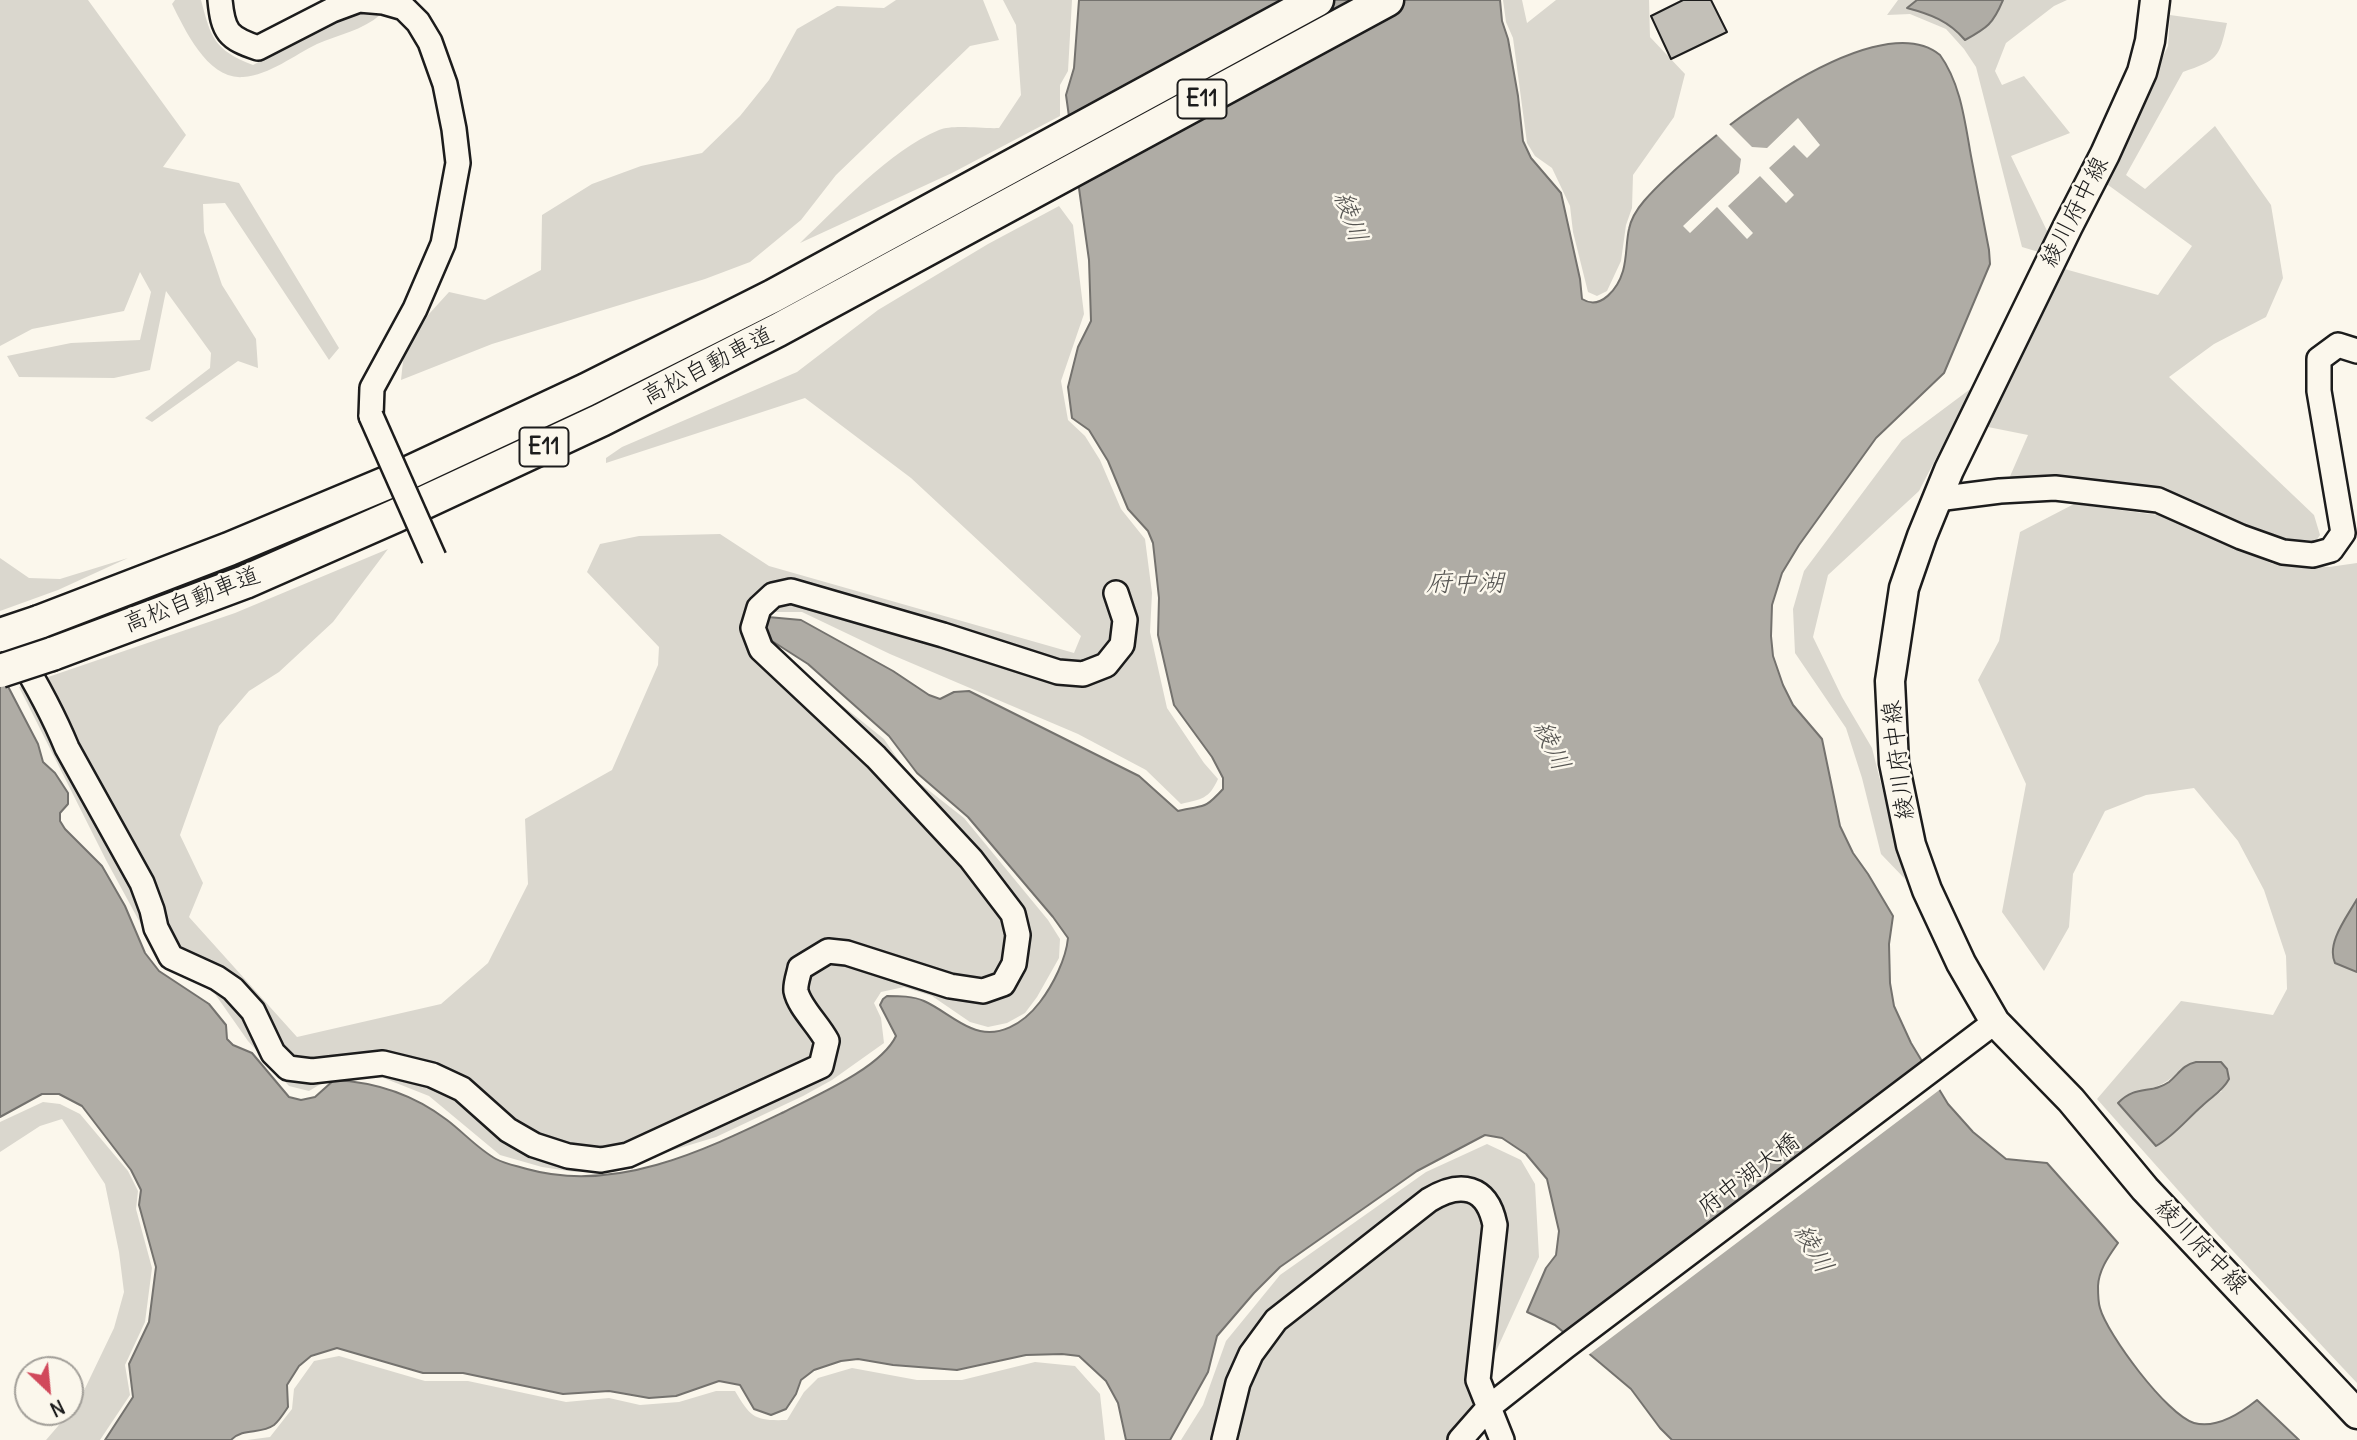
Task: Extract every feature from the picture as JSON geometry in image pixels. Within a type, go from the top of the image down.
[{"type":"highway","name":"高松自動車道","points":[[0,635],[241,544],[389,482],[574,396],[773,296],[1317,0]]},
{"type":"highway","name":"高松自動車道","points":[[0,671],[244,582],[395,516],[601,420],[778,330],[1387,0]]},
{"type":"main road","name":"綾川府中線","points":[[2155,0],[2152,31],[2142,72],[1937,499],[1904,588],[1890,681],[1895,763],[1911,845],[1927,890],[1961,963],[1994,1022],[2071,1100],[2145,1189],[2357,1414]]},
{"type":"street","points":[[220,0],[222,23],[237,41],[258,48],[332,10],[359,0],[383,2],[404,8],[418,22],[430,42],[445,84],[458,163],[443,244],[415,309],[372,388],[370,416],[434,558]]},
{"type":"street","points":[[1937,499],[2000,491],[2055,488],[2158,500],[2241,537],[2283,552],[2313,555],[2332,550],[2343,533],[2319,391],[2319,359],[2338,345],[2357,351]]},
{"type":"street","points":[[0,625],[34,680],[67,748],[142,883],[156,928],[171,957],[217,978],[233,989],[253,1011],[273,1053],[288,1068],[312,1071],[383,1063],[432,1075],[462,1089],[509,1130],[534,1145],[568,1156],[601,1160],[628,1155],[821,1066],[827,1041],[796,990],[800,968],[828,951],[846,953],[950,986],[983,991],[1003,984],[1014,964],[1018,935],[1013,914],[971,859],[876,757],[761,649],[753,628],[759,608],[772,594],[791,591],[1058,672],[1083,674],[1106,666],[1122,645],[1125,620],[1116,593]]},
{"type":"street","name":"府中湖大橋","points":[[1460,1440],[1489,1406],[1564,1347],[1994,1022]]},
{"type":"street","points":[[1224,1440],[1238,1383],[1251,1354],[1276,1320],[1429,1200],[1445,1190],[1459,1187],[1483,1198],[1492,1209],[1495,1225],[1478,1380],[1502,1440]]},
{"type":"shaded area","points":[[0,0],[88,0],[186,135],[163,167],[239,183],[339,348],[329,360],[225,203],[203,204],[204,232],[222,285],[256,339],[258,368],[238,361],[152,422],[145,418],[210,368],[211,353],[166,291],[150,370],[114,378],[19,377],[7,356],[71,343],[140,340],[151,292],[140,272],[124,311],[32,329],[0,346]]},
{"type":"shaded area","points":[[175,0],[201,0],[216,41],[230,54],[253,65],[345,17],[365,11],[380,15],[366,25],[317,44],[272,69],[243,77],[230,76],[219,71],[199,51],[172,4]]},
{"type":"shaded area","points":[[896,0],[983,0],[999,40],[970,46],[836,175],[801,220],[750,262],[705,279],[492,344],[401,380],[404,352],[429,314],[449,292],[485,300],[541,270],[542,215],[592,184],[641,166],[702,153],[740,116],[769,80],[797,29],[837,6],[884,8]]},
{"type":"shaded area","points":[[1003,0],[1072,0],[1068,71],[1060,85],[1060,116],[952,173],[800,243],[883,165],[920,139],[945,128],[999,128],[1021,95],[1016,25]]},
{"type":"shaded area","points":[[1503,0],[1522,0],[1527,23],[1556,0],[1649,0],[1650,37],[1685,74],[1674,117],[1633,175],[1632,208],[1626,225],[1621,261],[1607,291],[1597,296],[1588,292],[1573,232],[1570,206],[1552,168],[1535,156],[1527,143],[1513,38],[1506,22]]},
{"type":"shaded area","points":[[1898,0],[1917,0],[1908,8],[1939,18],[1954,28],[1997,13],[2003,0],[2067,0],[2054,6],[2006,43],[1995,71],[2002,85],[2024,76],[2070,133],[2011,156],[2049,235],[2042,253],[2022,247],[1976,67],[1946,29],[1910,14],[1887,15]]},
{"type":"shaded area","points":[[2170,15],[2227,23],[2222,44],[2210,61],[2183,72],[2126,175],[2145,189],[2215,126],[2271,205],[2283,278],[2266,317],[2214,344],[2169,377],[2314,515],[2320,535],[2312,547],[2280,544],[2156,488],[2008,481],[2028,435],[1983,426],[2061,268],[2158,295],[2192,246],[2104,182],[2168,46]]},
{"type":"shaded area","points":[[1059,206],[1073,225],[1084,314],[1061,381],[1068,420],[1085,436],[1100,460],[1121,509],[1145,539],[1152,593],[1150,632],[1167,708],[1218,779],[1211,791],[1200,799],[1181,804],[1146,770],[1078,734],[890,654],[802,612],[751,612],[767,645],[884,739],[908,774],[964,818],[1048,920],[1060,939],[1059,958],[1025,1013],[1007,1023],[988,1027],[970,1022],[932,996],[904,987],[881,992],[874,1003],[881,1018],[884,1043],[832,1080],[716,1137],[617,1167],[575,1172],[542,1167],[500,1155],[429,1096],[376,1075],[329,1079],[309,1091],[289,1086],[248,1041],[215,994],[156,952],[106,860],[19,687],[235,613],[388,549],[333,622],[279,672],[249,691],[219,726],[180,835],[203,883],[189,917],[297,1037],[441,1004],[488,963],[528,884],[525,819],[612,770],[658,665],[659,647],[587,572],[600,544],[639,536],[720,534],[769,566],[1074,653],[1081,636],[911,478],[805,398],[606,463],[606,458],[622,447],[797,372],[878,310],[988,244]]},
{"type":"shaded area","points":[[1973,387],[1919,491],[1828,575],[1813,637],[1842,697],[1872,748],[1905,879],[1881,854],[1846,728],[1795,653],[1793,609],[1804,571],[1902,440]]},
{"type":"shaded area","points":[[2074,504],[2158,515],[2273,564],[2329,567],[2357,563],[2357,899],[2333,944],[2335,963],[2357,972],[2357,1383],[2217,1234],[2097,1099],[2181,1001],[2273,1015],[2287,989],[2286,956],[2264,890],[2238,841],[2194,788],[2146,795],[2105,811],[2073,874],[2069,927],[2044,971],[2002,912],[2026,784],[1978,680],[1999,641],[2020,532]],"holes":[[[2177,1073],[2222,1091],[2190,1117],[2134,1091],[2157,1086]]]},
{"type":"shaded area","points":[[0,558],[29,578],[60,579],[128,558],[58,590],[0,611]]},
{"type":"shaded area","points":[[43,1102],[60,1104],[80,1114],[128,1171],[138,1191],[136,1209],[152,1268],[145,1322],[125,1365],[130,1395],[100,1440],[46,1440],[58,1426],[84,1426],[84,1390],[114,1328],[124,1292],[105,1184],[62,1119],[40,1126],[0,1152],[0,1122]]},
{"type":"shaded area","points":[[1487,1144],[1521,1160],[1535,1184],[1539,1257],[1472,1404],[1478,1440],[1181,1440],[1203,1405],[1226,1341],[1280,1275],[1426,1172]]},
{"type":"shaded area","points":[[339,1356],[425,1381],[468,1381],[566,1402],[609,1398],[640,1405],[679,1402],[716,1391],[735,1391],[745,1407],[755,1416],[776,1420],[787,1420],[804,1392],[818,1378],[852,1368],[917,1380],[962,1380],[1035,1362],[1075,1366],[1100,1394],[1105,1440],[247,1440],[270,1437],[292,1409],[294,1389],[314,1361]]},
{"type":"water","name":"府中湖","points":[[1079,0],[1500,0],[1518,96],[1523,141],[1531,158],[1561,193],[1582,299],[1589,302],[1596,302],[1608,296],[1621,278],[1630,225],[1644,201],[1700,149],[1740,117],[1829,63],[1872,47],[1910,43],[1940,55],[1953,78],[1961,104],[1990,264],[1944,373],[1876,438],[1782,573],[1772,605],[1773,656],[1793,705],[1822,739],[1840,826],[1853,853],[1893,916],[1889,944],[1890,983],[1894,1006],[1911,1043],[1948,1104],[1973,1132],[2006,1159],[2047,1163],[2118,1243],[2100,1274],[2100,1308],[2126,1354],[2169,1405],[2182,1417],[2194,1423],[2211,1424],[2236,1415],[2257,1400],[2299,1440],[1672,1440],[1631,1389],[1555,1325],[1527,1312],[1546,1268],[1556,1255],[1559,1231],[1547,1179],[1526,1154],[1502,1138],[1485,1135],[1417,1171],[1280,1267],[1217,1336],[1208,1372],[1170,1440],[1126,1440],[1118,1403],[1106,1381],[1079,1356],[1062,1354],[1026,1355],[957,1370],[858,1359],[841,1361],[814,1370],[801,1380],[786,1409],[771,1415],[754,1409],[740,1385],[719,1381],[676,1396],[649,1398],[609,1391],[563,1394],[463,1373],[423,1373],[337,1348],[311,1356],[299,1366],[287,1385],[288,1407],[269,1428],[241,1434],[231,1440],[105,1440],[133,1397],[129,1364],[149,1322],[156,1267],[139,1205],[141,1190],[131,1170],[82,1106],[59,1094],[42,1094],[0,1117],[0,671],[38,744],[43,762],[55,773],[68,793],[68,804],[60,813],[60,821],[102,866],[125,906],[145,953],[159,971],[209,1004],[226,1025],[227,1039],[233,1045],[252,1053],[289,1097],[301,1100],[315,1097],[334,1080],[365,1083],[394,1091],[434,1111],[500,1161],[560,1175],[594,1176],[659,1164],[723,1140],[829,1089],[877,1059],[896,1036],[880,1005],[887,996],[920,999],[965,1025],[981,1031],[1000,1031],[1010,1027],[1034,1010],[1062,963],[1068,938],[968,817],[917,773],[889,736],[808,664],[761,634],[757,616],[801,620],[940,699],[954,692],[969,691],[1139,776],[1178,811],[1206,804],[1223,789],[1223,778],[1212,757],[1174,705],[1158,635],[1159,598],[1153,543],[1148,531],[1128,509],[1108,461],[1089,430],[1072,418],[1068,387],[1078,347],[1091,321],[1089,260],[1066,95],[1074,68]]},
{"type":"water","points":[[1917,0],[2003,0],[1988,24],[1965,40],[1939,19],[1907,8]]},
{"type":"water","points":[[2357,899],[2357,972],[2335,963],[2333,947],[2339,930]]},
{"type":"water","points":[[2196,1062],[2221,1062],[2227,1069],[2229,1079],[2220,1091],[2156,1146],[2118,1103],[2137,1091],[2162,1086]]},
{"type":"pier","points":[[1798,118],[1820,145],[1807,158],[1794,145],[1769,168],[1794,195],[1786,203],[1760,176],[1728,206],[1753,233],[1747,239],[1717,207],[1690,233],[1683,226],[1739,173],[1741,159],[1714,132],[1726,121],[1752,147],[1767,148]]},
{"type":"pier","points":[[1926,1061],[1942,1088],[1587,1356],[1563,1335]]},
{"type":"building","points":[[1683,0],[1711,0],[1727,32],[1671,59],[1651,16]]},
{"type":"water label","name":"綾川","points":[[1350,217]]},
{"type":"water label","name":"綾川","points":[[1551,746]]},
{"type":"water label","name":"綾川","points":[[1813,1249]]}]
